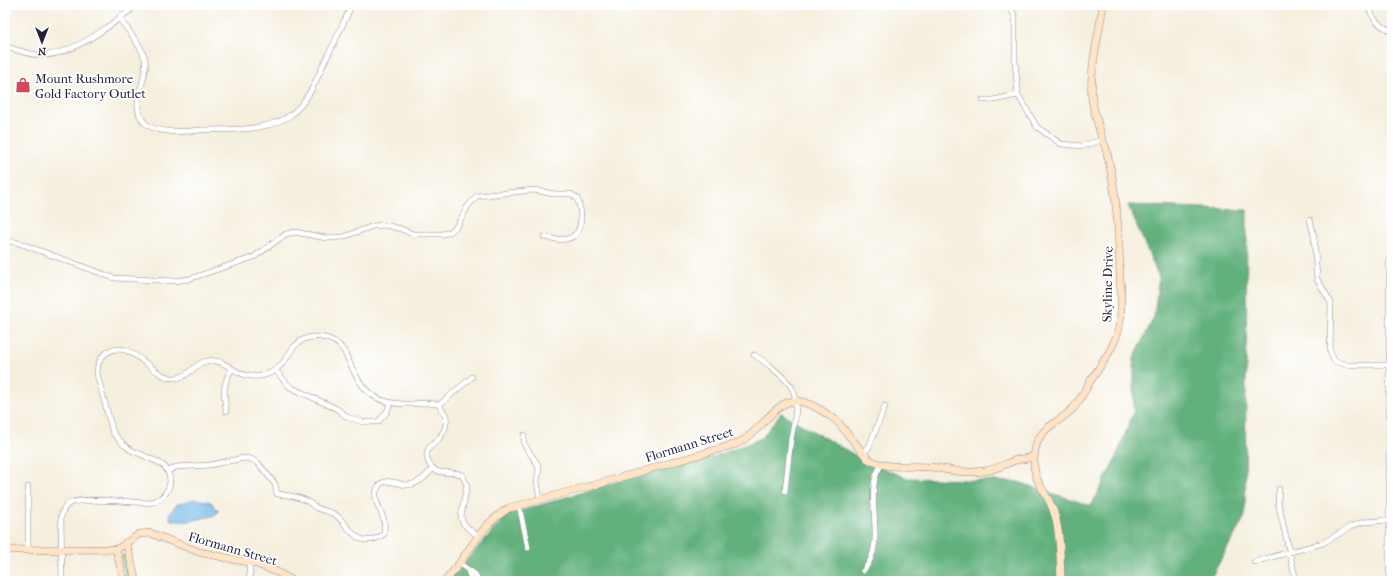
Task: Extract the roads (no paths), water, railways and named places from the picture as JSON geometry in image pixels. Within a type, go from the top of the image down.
[{"type":"street","points":[[5,47],[39,55],[59,53],[72,48],[104,30],[137,5]]},
{"type":"street","points":[[119,18],[142,51],[145,59],[145,72],[137,107],[145,123],[152,128],[172,131],[244,129],[277,122],[291,115],[304,103],[351,5]]},
{"type":"street","points":[[1010,5],[1015,18],[1015,61],[1018,95],[1037,127],[1061,144],[1082,146],[1102,140]]},
{"type":"street","name":"Skyline Drive","points":[[1061,581],[1058,530],[1055,515],[1038,484],[1034,468],[1035,449],[1040,436],[1075,406],[1116,340],[1120,323],[1120,247],[1118,213],[1111,168],[1092,100],[1095,55],[1103,5]]},
{"type":"street","points":[[1368,5],[1375,21],[1385,29],[1392,31]]},
{"type":"street","points":[[983,100],[993,100],[1018,95]]},
{"type":"street","points":[[5,241],[16,242],[114,278],[175,281],[189,279],[254,257],[286,234],[295,232],[332,238],[343,237],[373,226],[385,225],[413,234],[442,234],[450,232],[457,226],[468,206],[477,196],[534,190],[554,194],[571,194],[577,198],[582,214],[581,224],[572,237],[565,240],[544,237]]},
{"type":"street","points":[[1310,220],[1314,236],[1316,279],[1331,303],[1330,352],[1334,361],[1347,366],[1391,365]]},
{"type":"street","points":[[1389,581],[1391,520],[1390,263],[1392,255]]},
{"type":"street","points":[[62,581],[62,513],[67,504],[75,501],[86,500],[148,503],[155,502],[161,499],[167,492],[170,483],[168,471],[158,462],[131,450],[113,433],[97,374],[97,366],[102,356],[114,349],[126,351],[138,357],[161,375],[174,378],[180,378],[186,375],[195,366],[202,362],[215,360],[222,362],[244,375],[258,377],[271,373],[275,370],[284,361],[296,344],[304,339],[312,337],[326,338],[341,346],[362,387],[374,396],[390,403],[431,403],[439,406],[446,417],[445,428],[443,434],[430,446],[426,455],[428,462],[437,471],[455,472],[462,475],[467,485],[461,516],[462,520],[464,525],[478,536]]},
{"type":"street","points":[[754,355],[761,359],[792,388],[795,402],[795,418],[785,491]]},
{"type":"street","points":[[226,411],[224,385],[228,374],[232,369]]},
{"type":"street","points":[[275,370],[290,387],[337,409],[347,417],[356,420],[372,423],[378,422],[387,412],[390,403]]},
{"type":"street","points":[[439,406],[472,377]]},
{"type":"street","points":[[795,402],[808,404],[837,421],[868,459],[881,465],[894,467],[929,467],[969,473],[996,469],[1017,460],[1034,458]]},
{"type":"street","name":"Flormann Street","points":[[445,581],[478,536],[497,515],[509,508],[736,444],[752,434],[781,406],[795,402]]},
{"type":"street","points":[[863,454],[869,447],[885,406]]},
{"type":"street","points":[[524,435],[524,444],[538,465],[539,470],[537,482],[540,499]]},
{"type":"street","points":[[168,471],[176,467],[210,465],[244,458],[251,459],[258,463],[275,484],[277,494],[294,496],[309,502],[317,508],[331,512],[337,515],[361,540],[371,540],[378,539],[384,534],[384,521],[376,495],[376,489],[379,485],[388,481],[407,485],[414,483],[427,476],[434,468]]},
{"type":"street","points":[[863,571],[873,557],[876,540],[874,510],[875,479],[881,465]]},
{"type":"street","points":[[28,487],[28,550]]},
{"type":"street","points":[[1279,488],[1278,502],[1296,581]]},
{"type":"street","points":[[519,505],[528,548]]},
{"type":"street","points":[[1254,562],[1323,543],[1352,526],[1364,522],[1391,520]]},
{"type":"street","name":"Flormann Street","points":[[116,549],[139,534],[150,533],[199,552],[249,562],[267,568],[293,581]]},
{"type":"street","points":[[126,542],[136,581]]},
{"type":"street","points":[[5,550],[116,549],[124,581]]},
{"type":"street","points":[[249,562],[250,581]]},
{"type":"street","points":[[459,563],[475,574],[479,581]]},
{"type":"street","points":[[468,570],[472,581]]},
{"type":"water","points":[[194,499],[211,502],[218,511],[213,516],[192,520],[175,521],[170,519],[170,513],[176,505]]},
{"type":"place","name":"Mount Rushmore Gold Factory Outlet","points":[[23,85]]}]
